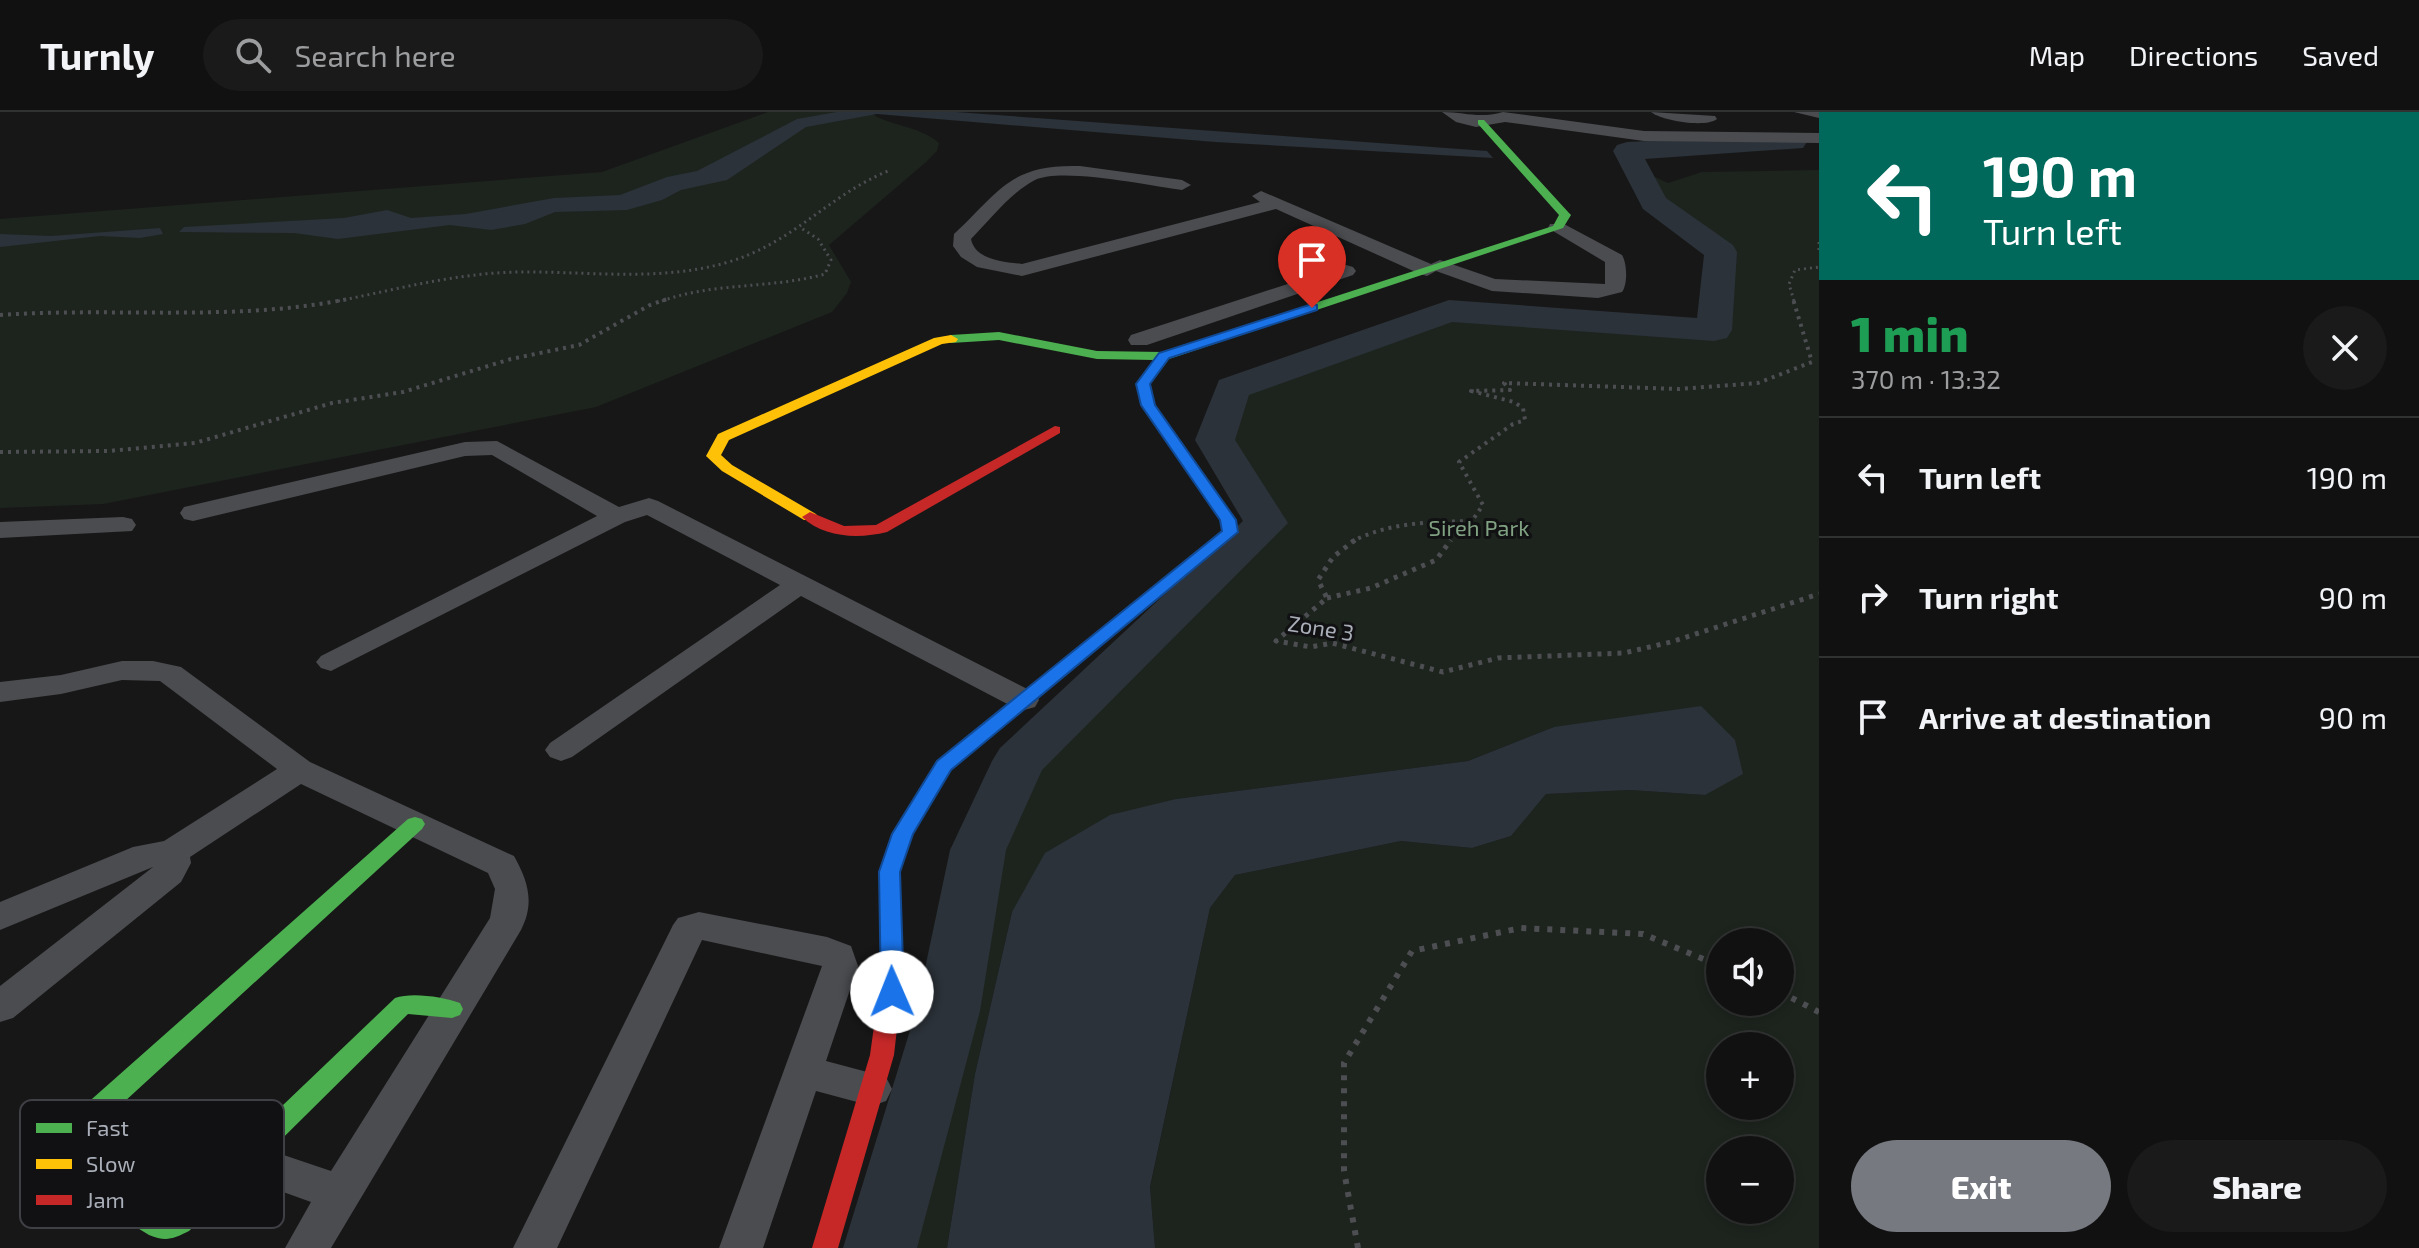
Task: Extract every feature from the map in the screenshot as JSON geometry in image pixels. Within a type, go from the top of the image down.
[{"type":"street","points":[[1450,112],[1458,118],[1481,122],[1502,115],[1603,132],[1819,138]]},
{"type":"street","points":[[1660,112],[1709,119]]},
{"type":"street","points":[[1660,112],[1681,136]]},
{"type":"street","points":[[1055,430],[881,529],[858,535],[829,528],[727,468],[713,456],[723,437],[939,341],[965,334],[998,334],[1132,359],[1164,356],[1557,228],[1565,215],[1481,122]]},
{"type":"street","points":[[1182,185],[1081,172],[1052,171],[1030,175],[961,238],[960,244],[965,252],[1001,269],[1022,270],[1279,203]]},
{"type":"street","points":[[1236,193],[1265,197],[1434,268],[1492,285],[1598,292],[1615,288],[1615,259],[1600,248],[1557,228]]},
{"type":"street","points":[[1139,340],[1346,271]]},
{"type":"street","points":[[1312,282],[1342,298]]},
{"type":"street","points":[[1195,321],[1223,336]]},
{"type":"street","points":[[825,1248],[882,1055],[892,992],[890,872],[903,834],[944,766],[1230,532],[1228,520],[1148,405],[1143,384],[1164,356]]},
{"type":"street","points":[[193,513],[465,449],[497,448],[616,516]]},
{"type":"street","points":[[331,662],[616,516],[649,506],[1024,700]]},
{"type":"street","points":[[0,530],[123,525]]},
{"type":"street","points":[[561,750],[799,584]]},
{"type":"street","points":[[0,692],[43,688],[147,667],[170,674],[299,770],[502,865],[513,889],[508,920],[307,1248]]},
{"type":"street","points":[[0,711],[30,698],[43,688]]},
{"type":"street","points":[[0,917],[145,856],[172,852],[299,770]]},
{"type":"street","points":[[108,1100],[415,824]]},
{"type":"street","points":[[0,1007],[169,873],[174,863],[172,852]]},
{"type":"street","points":[[535,1248],[691,928],[699,926],[827,951],[838,956],[840,966],[741,1248]]},
{"type":"street","points":[[284,1121],[403,1004],[452,1009]]},
{"type":"street","points":[[805,1072],[872,1089]]},
{"type":"street","points":[[284,1174],[339,1193]]},
{"type":"lane","points":[[1798,112],[1819,115]]},
{"type":"path","points":[[0,315],[52,310],[252,309],[313,305],[464,275],[505,272],[657,274],[711,266],[769,245],[801,228],[843,193],[888,171]]},
{"type":"path","points":[[0,452],[108,451],[195,443],[332,403],[403,392],[511,359],[579,345],[650,305],[681,294],[794,283],[825,274],[831,260],[818,239],[801,228]]},
{"type":"path","points":[[1819,242],[1819,251]]},
{"type":"path","name":"Zone 3","points":[[1819,267],[1795,270],[1789,284],[1812,362],[1758,383],[1679,389],[1504,383],[1510,390],[1471,391],[1514,402],[1523,408],[1525,420],[1513,424],[1459,462],[1483,505],[1472,521],[1421,522],[1371,532],[1337,553],[1318,580],[1327,598],[1276,641],[1311,647],[1332,643],[1443,672],[1498,658],[1624,653],[1671,642],[1819,594]]},
{"type":"path","points":[[1327,598],[1371,588],[1436,560],[1452,539],[1439,522]]},
{"type":"path","points":[[1358,1248],[1344,1171],[1344,1063],[1412,951],[1521,928],[1643,934],[1706,960]]},
{"type":"path","points":[[1794,999],[1819,1012]]},
{"type":"green space","points":[[768,112],[869,112],[939,143],[937,151],[926,162],[829,245],[851,282],[847,293],[832,312],[596,407],[103,504],[0,508],[0,219],[602,172]]},
{"type":"green space","name":"Sireh Park","points":[[1635,168],[1668,183],[1702,172],[1819,170],[1819,1248],[1155,1248],[1150,1188],[1210,908],[1235,875],[1401,841],[1472,848],[1511,836],[1546,794],[1630,790],[1705,795],[1554,727],[1468,761],[1176,799],[1012,912],[975,1074],[947,1248],[880,1248],[948,1011],[978,850],[1019,761],[1266,523],[1215,440],[1232,388],[1449,311],[1714,330],[1721,252],[1654,203]]},
{"type":"shaded area","points":[[837,112],[956,112],[1487,151],[1493,158],[1215,142],[877,114],[806,127],[727,180],[681,190],[662,200],[627,210],[555,212],[525,224],[491,230],[450,225],[338,239],[294,233],[179,232],[184,227],[344,218],[387,210],[411,218],[466,214],[554,198],[620,195],[667,177],[697,171],[797,119]]},
{"type":"shaded area","points":[[160,228],[163,234],[140,238],[100,236],[0,247],[0,234],[51,236]]},
{"type":"shaded area","points":[[1701,706],[1735,740],[1743,774],[1705,795],[1630,790],[1546,794],[1511,836],[1472,848],[1401,841],[1235,875],[1210,908],[1150,1187],[1155,1248],[947,1248],[975,1074],[1012,912],[1045,853],[1110,815],[1176,799],[1468,761],[1554,727]]},
{"type":"waterway","points":[[880,1248],[948,1011],[978,850],[1019,761],[1266,523],[1215,440],[1232,388],[1449,311],[1714,330],[1721,252],[1654,203],[1627,151],[1793,142]]},
{"type":"traffic: fast","points":[[951,339],[999,336],[1097,355],[1164,356],[1557,228],[1565,215],[1481,122]]},
{"type":"traffic: fast","points":[[892,976],[890,872],[903,834],[944,766],[1230,532],[1228,520],[1148,405],[1143,384],[1164,356]]},
{"type":"traffic: fast","points":[[108,1100],[415,824]]},
{"type":"traffic: fast","points":[[284,1121],[403,1004],[452,1009]]},
{"type":"traffic: fast","points":[[162,1228],[169,1228]]},
{"type":"traffic: slow","points":[[810,517],[727,468],[713,456],[723,437],[939,341],[951,339]]},
{"type":"traffic: jam","points":[[810,517],[844,531],[881,529],[1055,430]]},
{"type":"traffic: jam","points":[[825,1248],[882,1055],[892,976]]},
{"type":"route","points":[[892,992],[890,872],[903,834],[944,766],[1230,532],[1228,520],[1148,405],[1143,384],[1164,356],[1312,308]]}]
